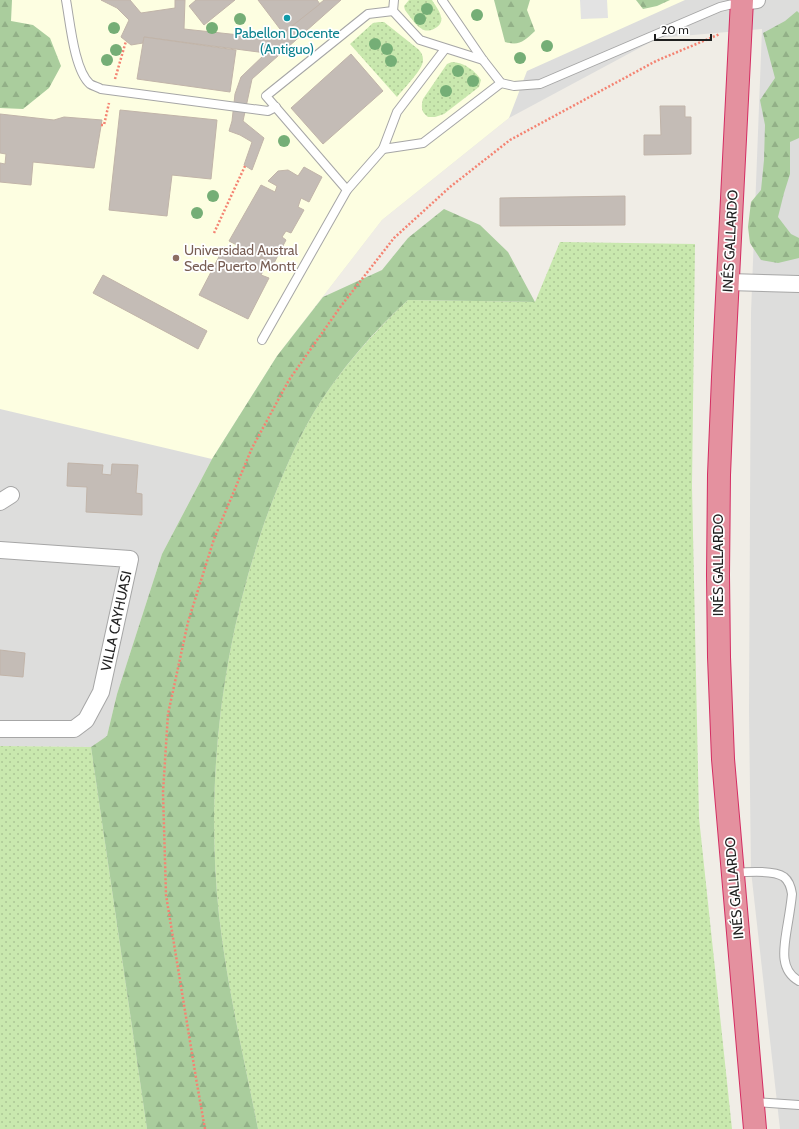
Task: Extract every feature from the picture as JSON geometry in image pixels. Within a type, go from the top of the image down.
[{"type":"highway","name":"INÉS GALLARDO","points":[[747,1],[740,25],[719,475],[718,656],[723,759],[755,1129]]},
{"type":"street","points":[[728,282],[799,284]]},
{"type":"street","name":"VILLA CAYHUASI","points":[[0,550],[130,559],[101,692],[86,720],[74,729],[0,729]]},
{"type":"lane","points":[[66,0],[75,49],[81,71],[90,84],[101,89],[268,111],[276,107]]},
{"type":"lane","points":[[394,0],[393,11],[420,40],[483,60]]},
{"type":"lane","points":[[442,0],[501,84],[514,86],[540,84],[720,7],[747,1]]},
{"type":"lane","points":[[347,190],[266,96],[368,14],[393,11]]},
{"type":"lane","points":[[262,340],[347,190],[383,149],[397,112],[445,49]]},
{"type":"lane","points":[[383,149],[424,143],[501,84]]},
{"type":"lane","points":[[733,873],[751,871],[780,874],[790,885],[792,894],[783,951],[785,965],[790,975],[799,981]]},
{"type":"lane","points":[[753,1102],[799,1106]]},
{"type":"path","points":[[205,1129],[196,1084],[166,895],[163,792],[168,714],[188,622],[214,539],[252,448],[289,380],[341,306],[394,238],[450,187],[510,140],[656,61],[740,25]]},
{"type":"path","points":[[214,234],[245,166]]},
{"type":"shaded area","name":"Universidad Austral Sede Puerto Montt","points":[[0,0],[799,0],[799,1129],[780,1129],[751,871],[749,710],[751,313],[762,29],[658,38],[509,118],[382,220],[277,356],[212,459],[162,554],[117,694],[107,736],[91,747],[0,746]]},
{"type":"shaded area","name":"Universidad Austral Sede Puerto Montt","points":[[0,0],[685,0],[527,71],[509,118],[382,220],[277,356],[212,459],[0,409]]},
{"type":"shaded area","points":[[580,0],[607,0],[608,18],[581,19]]},
{"type":"green space","points":[[0,0],[12,0],[11,21],[33,25],[50,38],[61,66],[49,88],[23,109],[0,108]]},
{"type":"green space","points":[[409,0],[432,0],[439,10],[441,17],[438,26],[432,30],[425,30],[417,25],[405,10],[404,6]]},
{"type":"green space","points":[[494,0],[530,0],[527,10],[535,31],[522,42],[505,42]]},
{"type":"green space","points":[[636,0],[670,0],[657,6],[643,9]]},
{"type":"green space","points":[[797,11],[799,13],[799,138],[790,142],[790,174],[778,217],[791,234],[799,238],[799,258],[778,263],[761,260],[750,243],[748,227],[751,202],[761,190],[764,160],[765,125],[760,100],[775,78],[763,33],[785,21]]},
{"type":"green space","points":[[384,22],[418,49],[423,57],[420,69],[397,97],[350,44],[373,23]]},
{"type":"green space","points":[[452,62],[465,65],[476,73],[481,80],[479,87],[444,114],[435,117],[428,117],[422,109],[423,99],[447,64]]},
{"type":"green space","points":[[444,209],[480,225],[508,252],[535,302],[408,300],[369,339],[335,381],[314,412],[293,451],[265,521],[237,617],[227,666],[220,716],[216,766],[214,815],[215,865],[222,942],[231,996],[258,1129],[147,1129],[91,747],[107,736],[117,694],[162,554],[212,459],[277,356],[323,297],[382,270],[408,238]]},
{"type":"green space","points":[[560,242],[695,244],[692,486],[699,818],[732,1129],[258,1129],[236,1022],[222,942],[215,865],[214,815],[220,715],[227,666],[237,617],[265,521],[287,465],[314,412],[357,353],[408,300],[535,302]]},
{"type":"green space","points":[[0,746],[91,747],[147,1129],[0,1129]]},
{"type":"building","points":[[101,0],[130,0],[141,13],[175,8],[175,0],[185,0],[184,29],[276,39],[324,0],[341,0],[252,79],[243,121],[264,138],[252,170],[244,165],[252,142],[229,131],[232,121],[235,94],[241,77],[266,53],[144,37],[143,43],[131,45],[121,37],[129,20],[117,8]]},
{"type":"building","name":"Pabellon Docente (Antiguo)","points":[[196,0],[235,0],[204,25],[189,6]]},
{"type":"building","name":"Pabellon Docente (Antiguo)","points":[[258,0],[317,0],[320,4],[283,33]]},
{"type":"building","points":[[144,37],[236,50],[230,92],[137,79]]},
{"type":"building","points":[[351,54],[383,91],[323,144],[291,108]]},
{"type":"building","points":[[660,106],[685,106],[685,117],[691,117],[691,154],[644,155],[644,135],[661,135]]},
{"type":"building","points":[[120,110],[217,120],[211,179],[172,175],[167,216],[109,210]]},
{"type":"building","points":[[0,114],[54,120],[64,117],[102,120],[94,168],[33,162],[31,185],[0,182],[0,163],[5,164],[6,154],[0,153]]},
{"type":"building","points":[[304,167],[322,177],[309,202],[301,198],[298,207],[304,210],[291,233],[286,231],[282,237],[286,240],[273,265],[229,241],[261,185],[275,192],[277,186],[268,181],[278,171],[288,170],[298,176]]},
{"type":"building","points":[[625,196],[625,225],[500,226],[500,198]]},
{"type":"building","points":[[238,246],[268,261],[261,275],[269,278],[248,319],[199,295],[224,247],[235,252]]},
{"type":"building","points":[[103,275],[207,331],[198,349],[93,293]]},
{"type":"building","points":[[68,463],[103,465],[102,474],[111,475],[112,464],[138,465],[136,493],[142,494],[142,515],[86,512],[87,487],[67,486]]},
{"type":"building","points":[[0,650],[25,653],[23,677],[0,675]]},
{"type":"place","name":"Pabellon Docente (Antiguo)","points":[[287,18]]},
{"type":"place","name":"Universidad Austral Sede Puerto Montt","points":[[176,258]]}]
